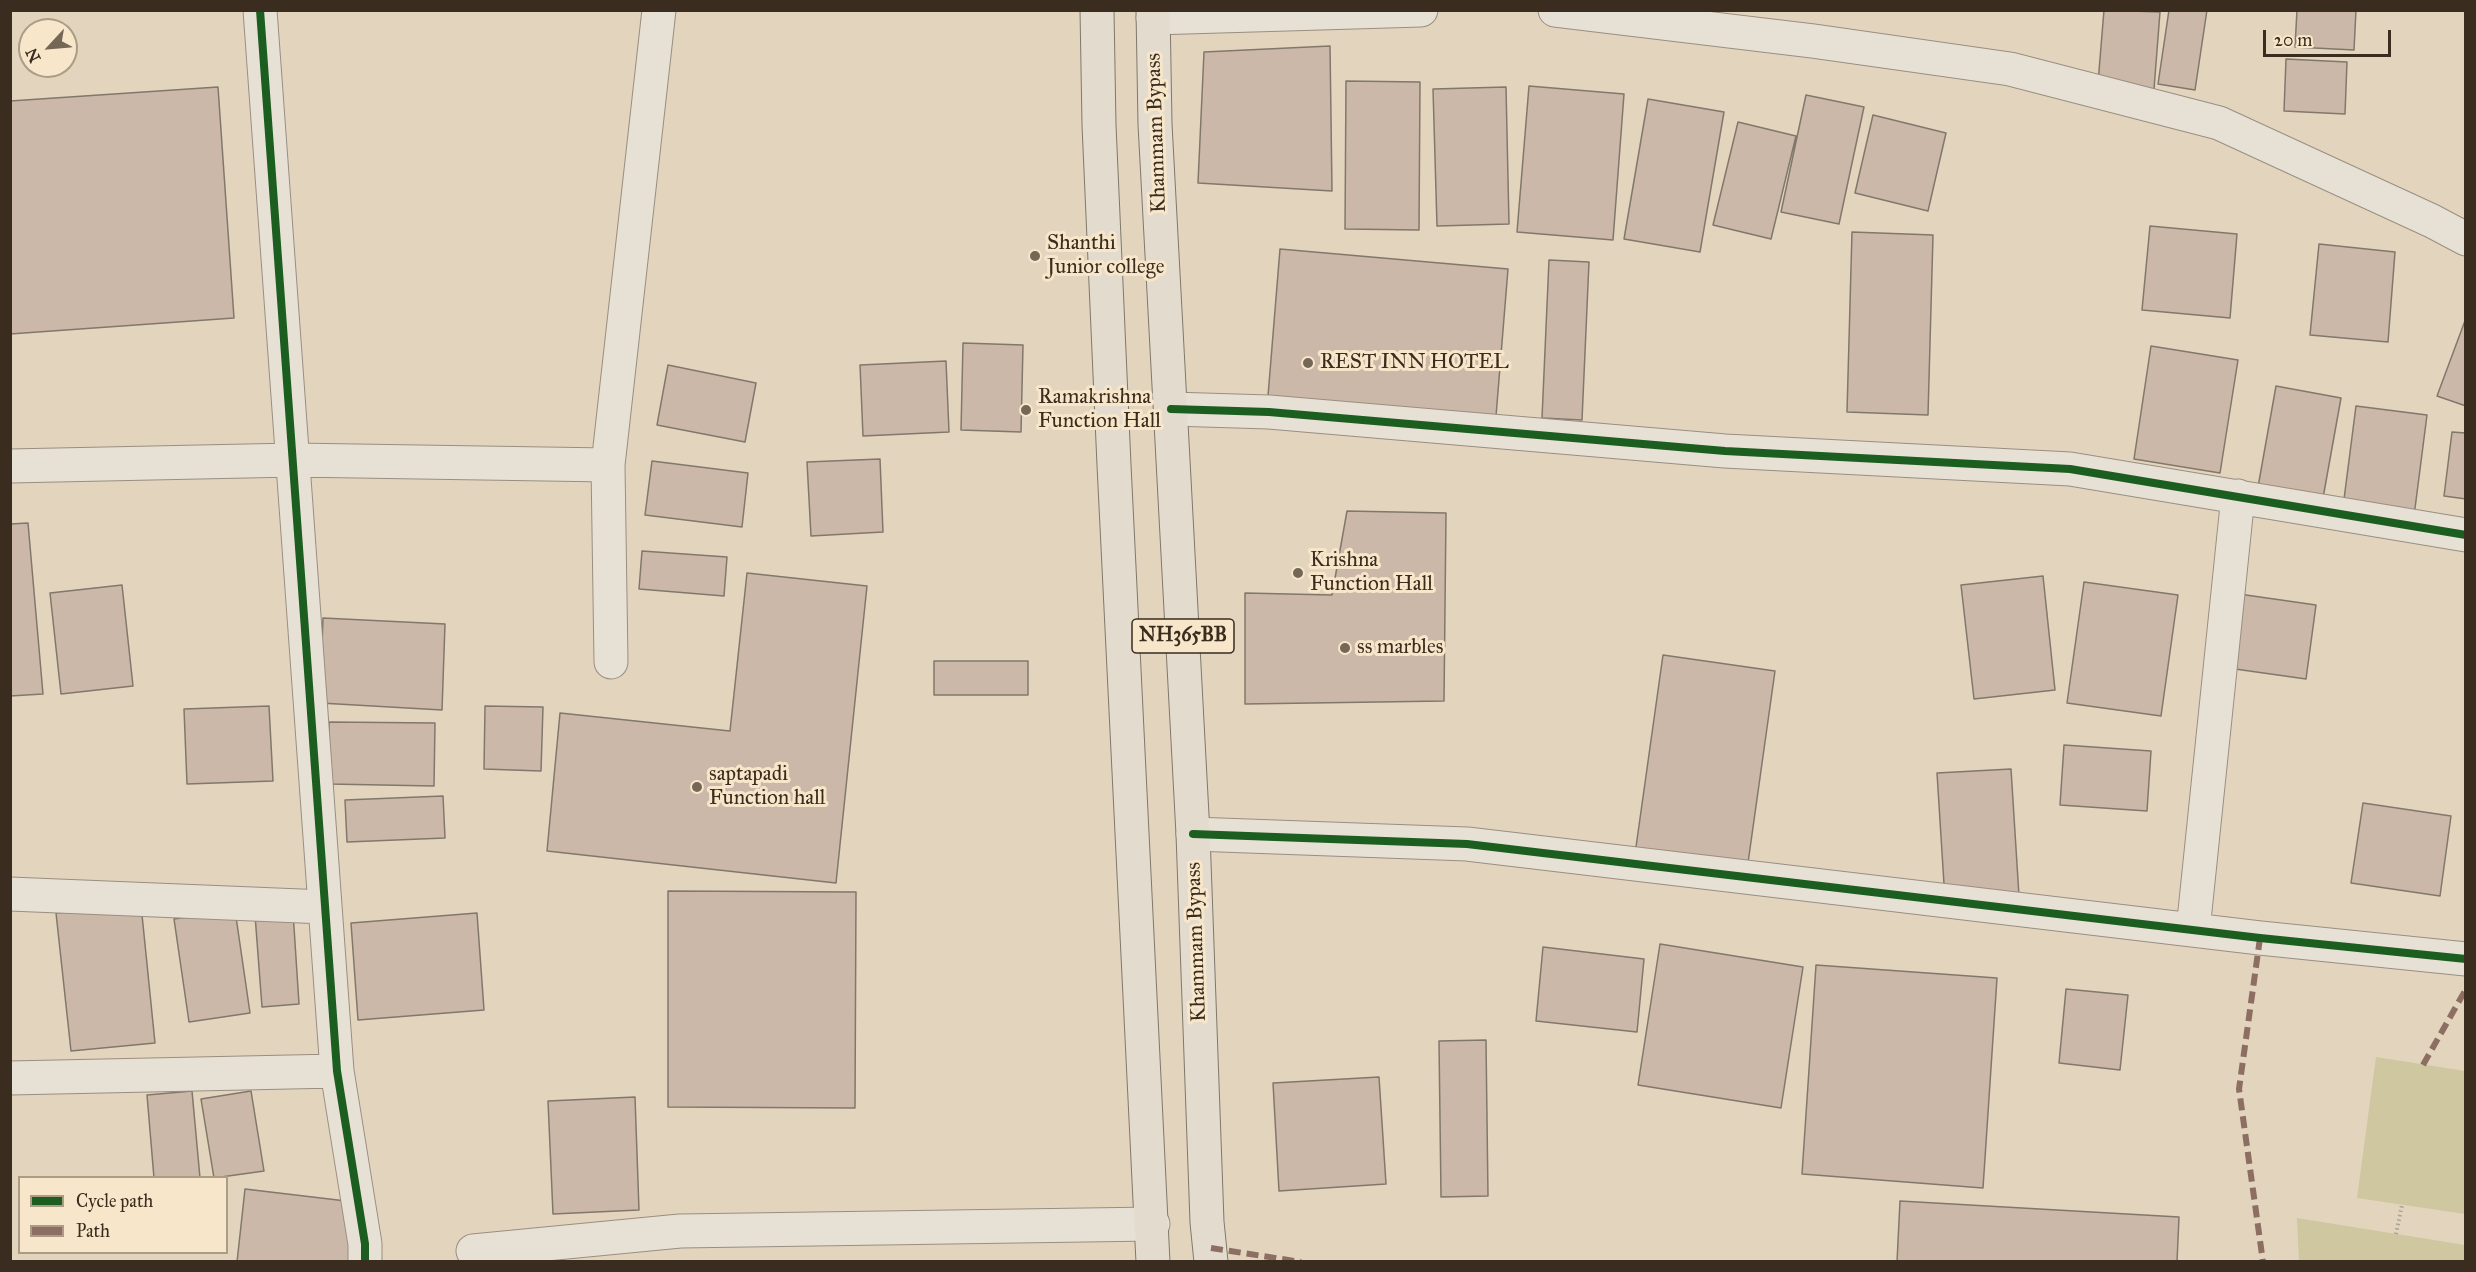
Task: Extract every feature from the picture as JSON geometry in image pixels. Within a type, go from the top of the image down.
[{"type":"highway","name":"NH365BB","points":[[1097,10],[1099,126],[1114,465],[1153,1224],[1153,1262]]},
{"type":"highway","name":"Khammam Bypass","points":[[1153,14],[1155,124],[1193,834],[1207,1222],[1211,1262]]},
{"type":"street","points":[[260,10],[337,1071],[365,1244],[365,1262]]},
{"type":"street","points":[[611,662],[608,465],[659,10]]},
{"type":"street","points":[[1153,14],[1421,10]]},
{"type":"street","points":[[1555,10],[1813,41],[2010,69],[2219,123],[2432,221],[2466,239]]},
{"type":"street","points":[[1171,409],[1269,412],[1725,451],[2070,470],[2466,535]]},
{"type":"street","points":[[10,466],[294,460],[608,465]]},
{"type":"street","points":[[2193,930],[2238,496]]},
{"type":"street","points":[[1193,834],[1467,844],[2193,930],[2466,959]]},
{"type":"street","points":[[10,894],[325,907]]},
{"type":"street","points":[[10,1078],[337,1071]]},
{"type":"street","points":[[473,1251],[680,1231],[1153,1224]]},
{"type":"path","points":[[2396,1234],[2402,1205]]},
{"type":"shaded area","points":[[2376,1057],[2465,1071],[2465,1214],[2357,1198]]},
{"type":"shaded area","points":[[2297,1218],[2465,1245],[2465,1261],[2299,1261]]},
{"type":"building","points":[[2104,10],[2160,12],[2154,89],[2098,83]]},
{"type":"building","points":[[2169,10],[2207,10],[2195,90],[2158,84]]},
{"type":"building","points":[[2297,10],[2356,10],[2354,50],[2295,47]]},
{"type":"building","points":[[1330,46],[1332,191],[1198,183],[1204,52]]},
{"type":"building","points":[[2286,59],[2347,62],[2345,114],[2284,111]]},
{"type":"building","points":[[1346,81],[1420,82],[1419,230],[1345,229]]},
{"type":"building","points":[[1529,86],[1624,94],[1613,240],[1517,232]]},
{"type":"building","points":[[218,87],[234,318],[10,334],[10,101]]},
{"type":"building","points":[[1506,87],[1509,224],[1437,226],[1433,89]]},
{"type":"building","points":[[1806,95],[1864,107],[1839,224],[1781,212]]},
{"type":"building","points":[[1648,99],[1724,112],[1700,252],[1624,239]]},
{"type":"building","points":[[1873,115],[1946,133],[1928,211],[1855,193]]},
{"type":"building","points":[[1738,122],[1796,136],[1771,239],[1713,225]]},
{"type":"building","points":[[2150,226],[2237,234],[2230,318],[2142,310]]},
{"type":"building","points":[[1852,232],[1933,235],[1928,415],[1847,412]]},
{"type":"building","points":[[2319,244],[2395,252],[2388,342],[2310,335]]},
{"type":"building","points":[[1280,249],[1508,269],[1496,416],[1268,396]]},
{"type":"building","points":[[1549,260],[1589,262],[1582,420],[1542,418]]},
{"type":"building","points":[[2466,318],[2466,406],[2437,396]]},
{"type":"building","points":[[963,343],[1023,345],[1021,432],[961,430]]},
{"type":"building","points":[[2151,346],[2238,360],[2220,473],[2134,459]]},
{"type":"building","points":[[946,361],[949,432],[863,436],[860,365]]},
{"type":"building","points":[[668,365],[756,383],[745,442],[657,425]]},
{"type":"building","points":[[2276,386],[2341,398],[2323,498],[2258,487]]},
{"type":"building","points":[[2356,406],[2427,415],[2414,516],[2343,507]]},
{"type":"building","points":[[2452,432],[2466,433],[2466,499],[2444,496]]},
{"type":"building","points":[[880,459],[883,532],[811,536],[807,462]]},
{"type":"building","points":[[652,461],[748,473],[742,527],[645,515]]},
{"type":"building","name":"ss marbles","points":[[1347,511],[1446,513],[1444,701],[1245,704],[1245,593],[1332,595]]},
{"type":"building","points":[[28,523],[43,694],[10,696],[10,524]]},
{"type":"building","points":[[642,551],[727,557],[724,596],[639,589]]},
{"type":"building","points":[[747,573],[867,586],[836,883],[547,851],[560,713],[730,731]]},
{"type":"building","points":[[2043,576],[2055,690],[1974,699],[1961,585]]},
{"type":"building","points":[[2084,582],[2178,595],[2161,716],[2067,703]]},
{"type":"building","points":[[122,585],[133,686],[61,694],[50,593]]},
{"type":"building","points":[[2239,594],[2316,605],[2306,679],[2228,668]]},
{"type":"building","points":[[323,618],[445,624],[442,710],[320,703]]},
{"type":"building","points":[[1663,655],[1775,671],[1747,870],[1635,854]]},
{"type":"building","points":[[934,661],[1028,661],[1028,695],[934,695]]},
{"type":"building","points":[[269,706],[273,781],[187,784],[184,709]]},
{"type":"building","points":[[485,706],[543,707],[541,771],[484,769]]},
{"type":"building","points":[[329,722],[435,723],[434,786],[329,784]]},
{"type":"building","points":[[2064,745],[2151,751],[2147,811],[2060,805]]},
{"type":"building","points":[[2011,769],[2019,896],[1945,900],[1937,773]]},
{"type":"building","points":[[443,796],[445,838],[347,842],[345,800]]},
{"type":"building","points":[[2363,803],[2451,816],[2440,896],[2351,883]]},
{"type":"building","points":[[668,891],[856,892],[855,1108],[668,1107]]},
{"type":"building","points":[[141,905],[155,1043],[71,1051],[56,913]]},
{"type":"building","points":[[235,910],[250,1013],[189,1022],[174,919]]},
{"type":"building","points":[[293,912],[299,1004],[262,1007],[255,915]]},
{"type":"building","points":[[477,913],[484,1010],[358,1020],[351,923]]},
{"type":"building","points":[[1660,944],[1803,967],[1781,1108],[1638,1085]]},
{"type":"building","points":[[1543,947],[1644,959],[1637,1032],[1536,1021]]},
{"type":"building","points":[[1816,965],[1997,978],[1983,1188],[1802,1174]]},
{"type":"building","points":[[2066,989],[2128,995],[2120,1070],[2059,1063]]},
{"type":"building","points":[[1486,1040],[1488,1196],[1441,1197],[1439,1041]]},
{"type":"building","points":[[1379,1077],[1386,1184],[1279,1191],[1273,1083]]},
{"type":"building","points":[[192,1091],[200,1176],[154,1176],[147,1095]]},
{"type":"building","points":[[251,1091],[264,1171],[214,1176],[201,1099]]},
{"type":"building","points":[[635,1097],[639,1210],[553,1214],[548,1101]]},
{"type":"building","points":[[245,1189],[363,1203],[356,1262],[237,1262]]},
{"type":"building","points":[[1900,1201],[2179,1217],[2177,1262],[1897,1262]]},
{"type":"marked path","points":[[2260,938],[2239,1089],[2263,1262]]},
{"type":"marked path","points":[[2423,1065],[2466,989]]},
{"type":"marked path","points":[[1211,1248],[1301,1262]]},
{"type":"cycle path","points":[[260,10],[337,1071],[365,1244],[365,1262]]},
{"type":"cycle path","points":[[1171,409],[1269,412],[1725,451],[2070,469],[2466,535]]},
{"type":"cycle path","points":[[1193,834],[1467,844],[2260,938],[2466,959]]},
{"type":"place","name":"Shanthi Junior college","points":[[1035,256]]},
{"type":"place","name":"REST INN HOTEL","points":[[1308,363]]},
{"type":"place","name":"Ramakrishna Function Hall","points":[[1026,410]]},
{"type":"place","name":"Krishna Function Hall","points":[[1298,573]]},
{"type":"place","name":"ss marbles","points":[[1345,648]]},
{"type":"place","name":"saptapadi Function hall","points":[[697,787]]}]
